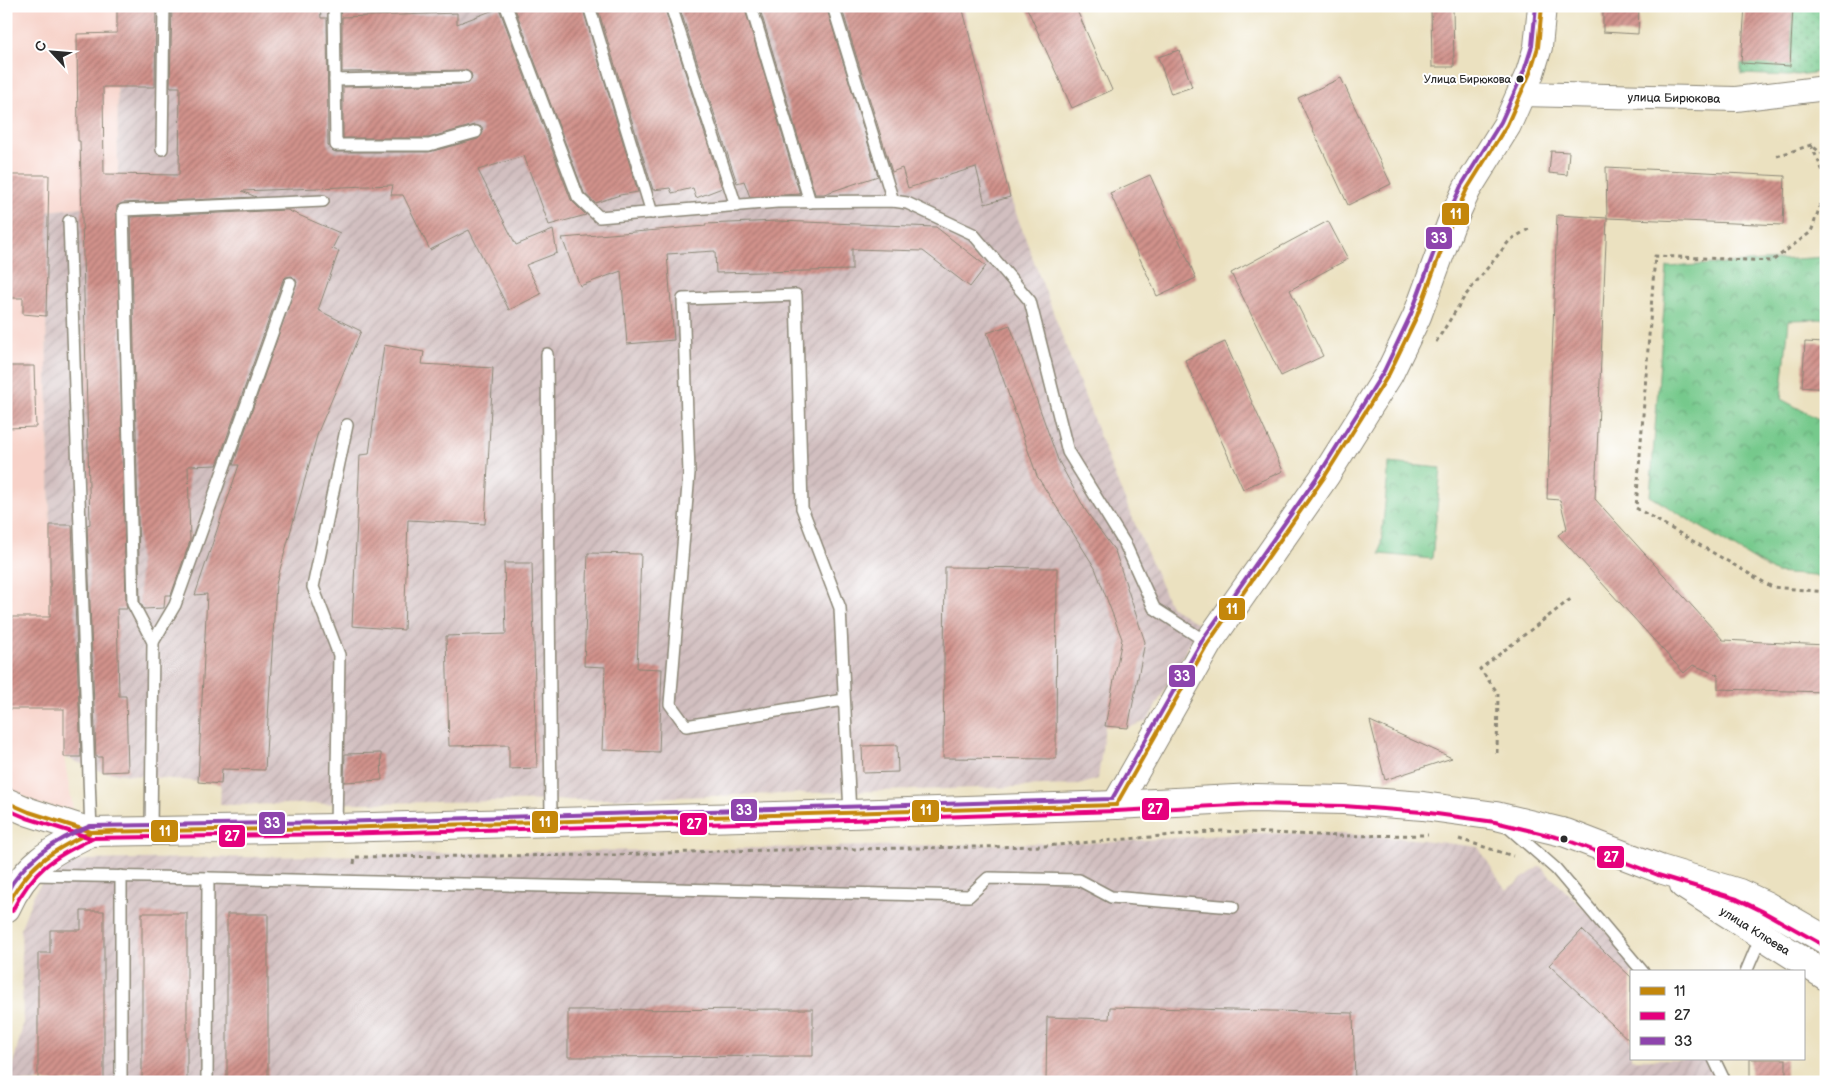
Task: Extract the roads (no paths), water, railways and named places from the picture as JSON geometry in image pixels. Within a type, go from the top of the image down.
[{"type":"main road","points":[[1116,805],[1208,642],[1325,476],[1389,374],[1417,316],[1451,224],[1467,189],[1507,125],[1530,73],[1538,47],[1542,6]]},
{"type":"main road","name":"улица Клюева","points":[[6,802],[29,812],[91,832],[336,828],[850,814],[1116,805],[1254,798],[1344,800],[1423,806],[1496,816],[1566,833],[1660,869],[1739,893],[1765,905],[1826,940]]},
{"type":"main road","name":"улица Клюева","points":[[6,908],[24,876],[38,861],[64,845],[91,832]]},
{"type":"main road","name":"улица Клюева","points":[[1660,869],[1826,976]]},
{"type":"street","name":"улица Бирюкова","points":[[1521,94],[1736,99],[1826,88]]},
{"type":"lane","points":[[162,149],[164,6]]},
{"type":"lane","points":[[334,6],[336,145],[429,145],[476,132]]},
{"type":"lane","points":[[506,6],[578,196],[599,217],[777,202],[894,201],[907,203],[973,234],[1030,301],[1068,452],[1125,544],[1154,608],[1208,642]]},
{"type":"lane","points":[[590,6],[652,213]]},
{"type":"lane","points":[[671,6],[736,206]]},
{"type":"lane","points":[[751,6],[810,202]]},
{"type":"lane","points":[[834,6],[894,201]]},
{"type":"lane","points":[[335,80],[465,77]]},
{"type":"lane","points":[[151,831],[153,642],[133,604],[123,210],[322,201]]},
{"type":"lane","points":[[69,221],[91,832]]},
{"type":"lane","points":[[153,642],[175,605],[290,283]]},
{"type":"lane","points":[[844,700],[686,726],[670,704],[689,473],[683,299],[796,295],[802,508],[840,608],[850,814]]},
{"type":"lane","points":[[547,354],[550,822]]},
{"type":"lane","points":[[336,828],[339,655],[313,587],[348,425]]},
{"type":"lane","points":[[1496,816],[1556,869],[1641,970]]},
{"type":"lane","points":[[24,876],[121,876],[969,896],[988,878],[1079,880],[1111,897],[1233,907]]},
{"type":"lane","points":[[121,876],[121,1082]]},
{"type":"lane","points":[[208,878],[208,1082]]},
{"type":"lane","points":[[1747,970],[1762,934]]},
{"type":"lane","points":[[1714,1060],[1724,1082]]},
{"type":"place","name":"Улица Бирюкова","points":[[1520,79]]}]
